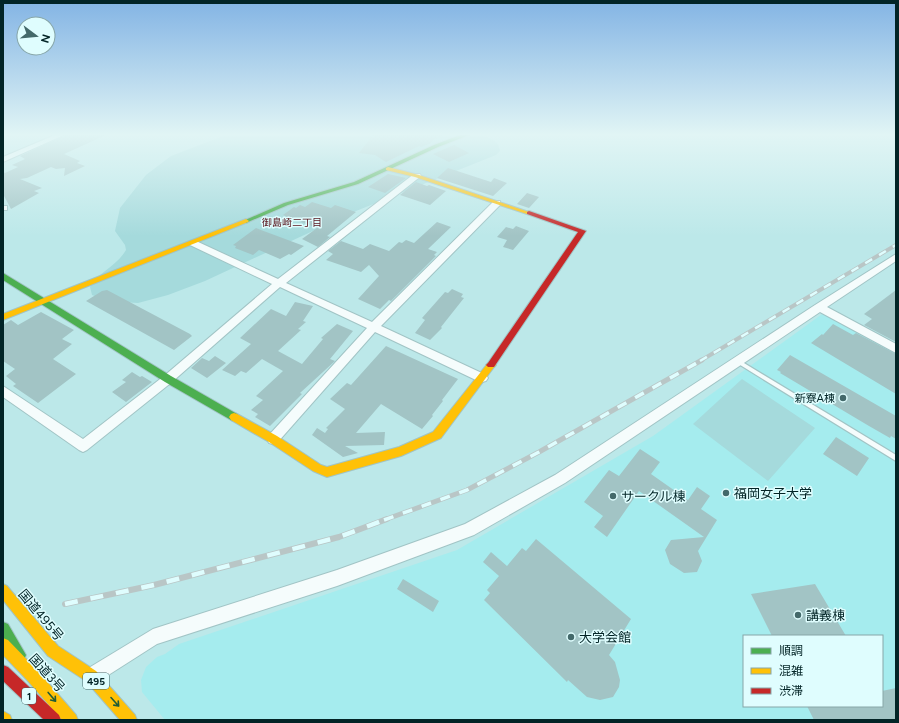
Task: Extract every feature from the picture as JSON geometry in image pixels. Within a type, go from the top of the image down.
[{"type":"main road","points":[[3,276],[46,302],[168,379],[273,439],[317,468],[327,472],[402,451],[437,434],[482,378],[582,231],[417,176],[388,169],[356,183],[286,204],[46,302],[3,317]]},
{"type":"main road","name":"国道495号","points":[[3,590],[53,651],[91,676],[130,720]]},
{"type":"main road","points":[[22,627],[53,651]]},
{"type":"main road","points":[[3,629],[32,675]]},
{"type":"main road","name":"国道3号","points":[[3,645],[32,675],[71,720]]},
{"type":"main road","name":"1","points":[[3,672],[54,720]]},
{"type":"street","points":[[3,392],[82,446],[168,379],[278,284],[417,176]]},
{"type":"street","points":[[273,439],[373,328],[496,203]]},
{"type":"street","points":[[193,243],[482,378]]},
{"type":"street","points":[[91,676],[153,637],[337,578],[469,530],[560,479],[896,257]]},
{"type":"street","points":[[819,307],[896,349]]},
{"type":"lane","points":[[739,362],[896,458]]},
{"type":"shaded area","points":[[154,169],[462,169],[356,211],[205,281],[168,295],[138,303],[107,301],[92,295],[90,287],[97,278],[118,261],[126,250],[125,245],[115,231],[120,208],[146,175]]},
{"type":"shaded area","name":"福岡女子大学","points":[[825,312],[896,352],[896,720],[165,720],[142,692],[141,680],[146,667],[157,657],[165,654],[179,644],[457,550],[653,436]]},
{"type":"shaded area","points":[[742,379],[815,428],[768,481],[693,424]]},
{"type":"building","points":[[14,169],[47,169],[27,178],[20,179],[42,188],[34,191],[39,193],[11,209],[3,194],[3,172],[5,173]]},
{"type":"building","points":[[65,169],[79,169],[64,176]]},
{"type":"building","points":[[447,169],[450,169],[491,182],[494,178],[507,183],[493,196],[437,178]]},
{"type":"building","points":[[388,174],[406,178],[385,193],[368,187]]},
{"type":"building","points":[[416,182],[446,191],[430,205],[400,195]]},
{"type":"building","points":[[527,193],[539,197],[529,208],[517,204]]},
{"type":"building","points":[[312,202],[331,208],[335,205],[356,212],[327,236],[330,237],[318,247],[302,239],[317,228],[283,215],[294,207],[296,208],[300,205],[305,207]]},
{"type":"building","points":[[437,222],[451,227],[428,249],[437,252],[434,255],[436,256],[391,301],[389,300],[380,309],[358,299],[379,276],[369,265],[361,272],[326,260],[333,254],[328,251],[341,241],[363,249],[370,244],[389,251],[399,242],[402,243],[406,240],[414,243]]},
{"type":"building","points":[[516,226],[529,231],[513,250],[503,247],[507,240],[497,237],[506,227],[513,229]]},
{"type":"building","points":[[256,228],[304,246],[291,255],[289,254],[280,259],[259,250],[253,255],[235,248],[236,246],[233,245]]},
{"type":"building","points":[[452,289],[463,294],[461,297],[464,298],[441,327],[442,328],[430,340],[415,333],[425,320],[422,318],[445,292],[448,293]]},
{"type":"building","points":[[107,290],[192,336],[174,350],[86,301],[102,291]]},
{"type":"building","points":[[896,290],[896,342],[864,325],[872,319],[864,314]]},
{"type":"building","points":[[295,302],[313,306],[303,321],[306,322],[298,329],[301,330],[278,351],[302,364],[323,339],[321,338],[337,324],[353,331],[330,359],[335,361],[300,393],[302,394],[270,426],[255,417],[258,414],[251,410],[263,400],[256,396],[283,371],[262,359],[246,373],[241,371],[235,376],[222,370],[251,344],[240,338],[271,309],[286,316]]},
{"type":"building","points":[[41,312],[74,330],[62,339],[72,344],[53,359],[76,374],[38,403],[13,386],[16,384],[6,376],[15,369],[3,361],[3,325],[11,320],[18,325]]},
{"type":"building","points":[[833,324],[853,335],[856,333],[896,354],[896,394],[811,343],[822,334],[823,335]]},
{"type":"building","points":[[386,346],[458,379],[442,400],[443,401],[432,415],[433,416],[422,429],[381,404],[356,433],[385,432],[384,445],[345,446],[358,453],[343,457],[312,435],[317,428],[325,433],[328,429],[326,428],[345,409],[330,399],[347,383],[351,385]]},
{"type":"building","name":"新寮A棟","points":[[790,355],[896,416],[896,439],[891,436],[890,438],[780,373],[781,372],[777,370]]},
{"type":"building","points":[[215,356],[226,363],[207,378],[191,368],[202,358],[209,361]]},
{"type":"building","points":[[132,372],[152,382],[126,402],[112,392],[126,382],[122,380]]},
{"type":"building","points":[[836,437],[869,458],[857,476],[823,454]]},
{"type":"building","name":"サークル棟","points":[[640,449],[660,462],[651,474],[688,500],[697,487],[710,496],[701,509],[717,520],[698,551],[702,561],[697,572],[684,573],[670,564],[665,550],[671,540],[704,537],[639,491],[607,537],[594,527],[603,516],[584,502],[609,470],[619,476]]},
{"type":"building","name":"大学会館","points":[[536,539],[631,619],[609,655],[615,662],[620,680],[619,687],[613,697],[600,700],[587,697],[568,680],[567,682],[484,600],[490,593],[487,590],[499,576],[483,562],[491,552],[507,566],[522,548],[526,551]]},
{"type":"building","points":[[403,579],[439,601],[433,612],[397,589]]},
{"type":"building","name":"講義棟","points":[[815,584],[845,635],[772,635],[751,594]]},
{"type":"building","points":[[896,688],[896,720],[814,720],[808,707],[883,707],[883,691]]},
{"type":"railway","points":[[700,361],[896,245]]},
{"type":"railway","points":[[384,520],[467,490],[539,452],[702,360]]},
{"type":"railway","points":[[65,604],[154,585],[339,537],[387,519]]},
{"type":"traffic: fast","points":[[246,221],[286,204],[356,183],[387,169]]},
{"type":"traffic: fast","points":[[3,276],[168,379],[234,417]]},
{"type":"traffic: fast","points":[[3,629],[19,655]]},
{"type":"traffic: slow","points":[[388,169],[417,176],[529,213]]},
{"type":"traffic: slow","points":[[3,317],[246,221]]},
{"type":"traffic: slow","points":[[234,417],[273,439],[317,468],[327,472],[401,451],[437,435],[491,365]]},
{"type":"traffic: slow","points":[[3,590],[53,651],[91,676],[130,720]]},
{"type":"traffic: slow","points":[[3,645],[32,675],[71,720]]},
{"type":"traffic: jam","points":[[491,365],[582,231],[529,213]]},
{"type":"traffic: jam","points":[[3,672],[54,720]]},
{"type":"place","name":"新寮A棟","points":[[843,398]]},
{"type":"place","name":"福岡女子大学","points":[[726,493]]},
{"type":"place","name":"サークル棟","points":[[613,496]]},
{"type":"place","name":"講義棟","points":[[798,615]]},
{"type":"place","name":"大学会館","points":[[571,637]]},
{"type":"district","name":"御島崎二丁目","points":[[292,222]]}]
